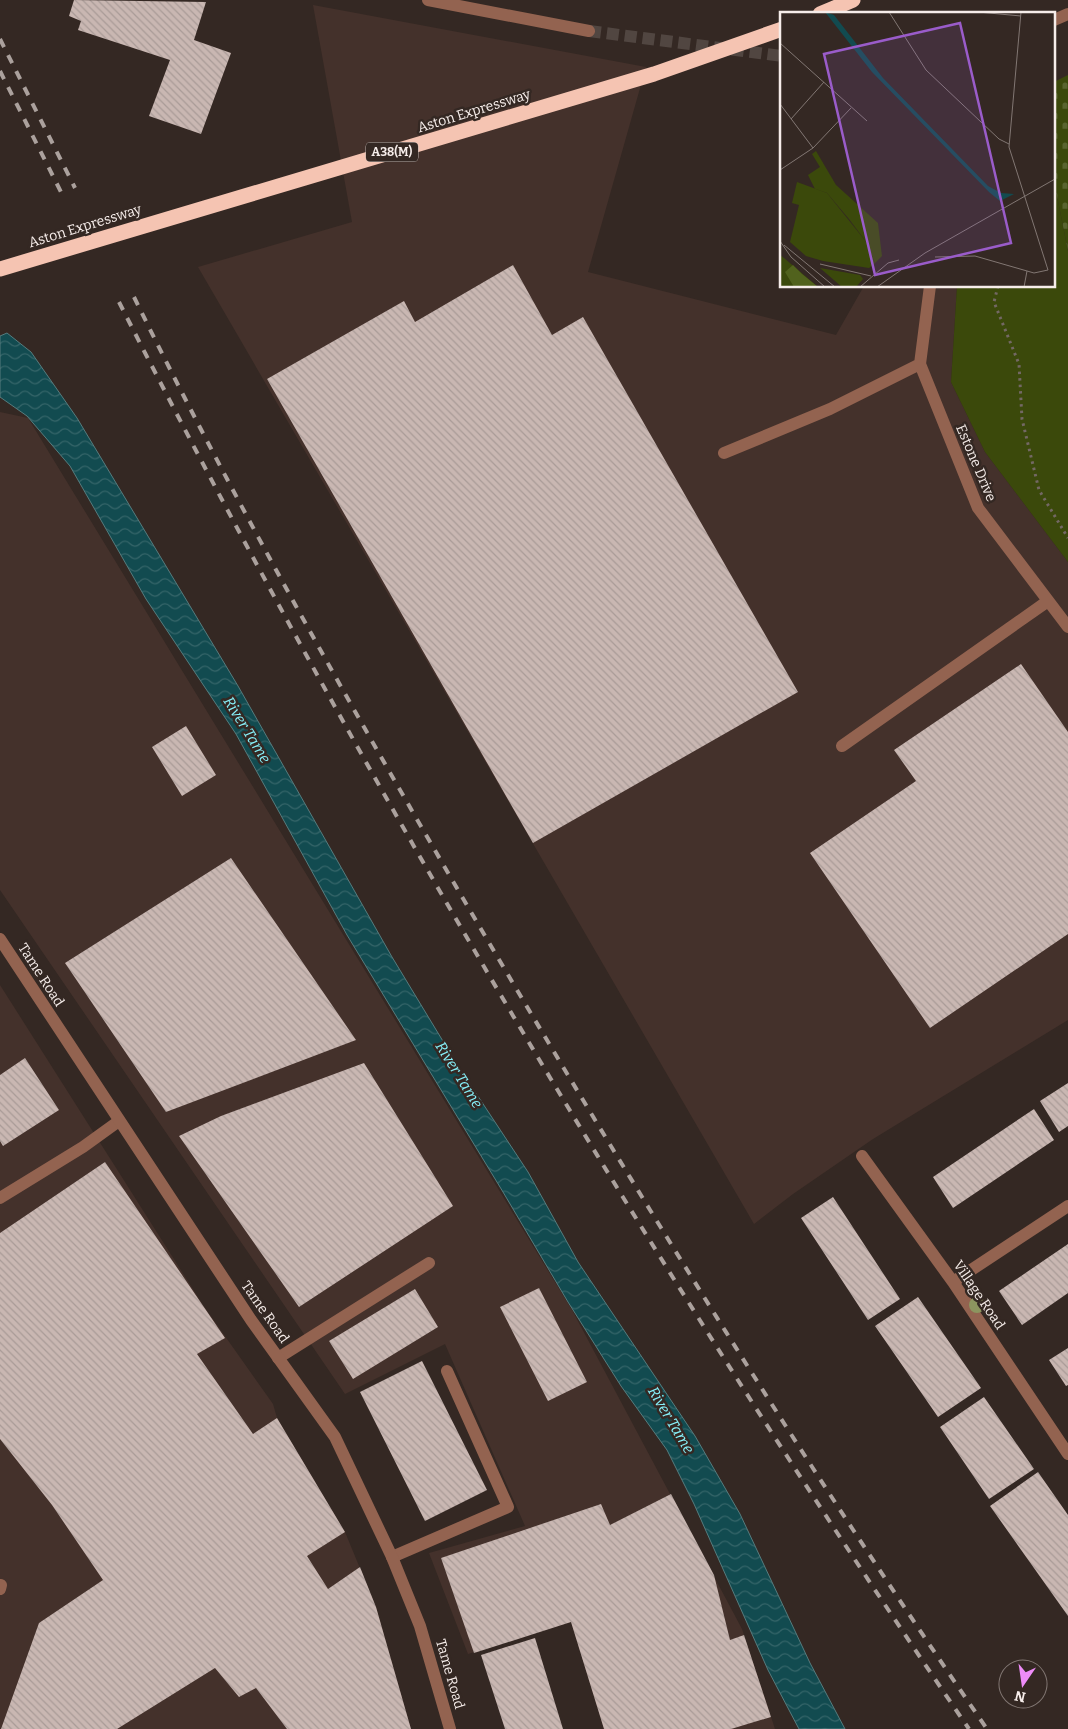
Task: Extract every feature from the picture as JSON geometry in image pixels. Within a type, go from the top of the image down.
[{"type":"highway","points":[[825,12],[853,0]]},
{"type":"highway","name":"Aston Expressway","points":[[0,269],[654,74],[780,30]]},
{"type":"street","points":[[428,0],[589,30]]},
{"type":"street","points":[[1056,19],[1068,14]]},
{"type":"street","name":"Estone Drive","points":[[930,288],[920,364],[978,508],[1068,627]]},
{"type":"street","points":[[724,453],[830,409],[920,364]]},
{"type":"street","points":[[842,746],[1048,601]]},
{"type":"street","name":"Tame Road","points":[[0,939],[118,1122],[278,1358],[335,1437],[392,1557],[420,1626],[450,1729]]},
{"type":"street","points":[[0,1198],[83,1147],[118,1122]]},
{"type":"street","name":"Village Road","points":[[862,1156],[953,1282],[1068,1454]]},
{"type":"street","points":[[953,1282],[1068,1206]]},
{"type":"street","points":[[278,1358],[430,1263]]},
{"type":"street","points":[[392,1557],[508,1507],[447,1371]]},
{"type":"path","points":[[998,288],[994,302],[1019,364],[1022,418],[1039,490],[1068,538]]},
{"type":"shaded area","points":[[313,5],[646,67],[588,272],[836,335],[863,288],[957,288],[951,382],[985,452],[1068,562],[1068,1020],[873,1139],[793,1194],[754,1224],[198,267],[352,222]]},
{"type":"shaded area","points":[[0,412],[28,418],[572,1310],[742,1629],[775,1729],[604,1729],[571,1622],[468,1654],[429,1553],[525,1526],[445,1344],[345,1394],[0,890]]},
{"type":"shaded area","points":[[0,985],[203,1305],[273,1404],[277,1418],[345,1532],[376,1607],[411,1729],[0,1729]]},
{"type":"green space","points":[[1068,75],[1068,251],[1056,191],[1056,81]]},
{"type":"green space","points":[[1056,191],[1068,251],[1068,562],[985,452],[951,382],[957,288],[1056,288]]},
{"type":"water","name":"River Tame","points":[[7,333],[31,352],[77,418],[238,686],[392,957],[458,1066],[528,1172],[578,1262],[695,1436],[740,1514],[810,1663],[845,1729],[799,1729],[768,1670],[694,1504],[667,1450],[621,1386],[568,1302],[347,935],[236,734],[146,599],[70,466],[27,416],[0,397],[0,336]]},
{"type":"building","points":[[74,0],[206,2],[194,40],[231,53],[201,134],[149,116],[170,60],[78,30],[81,21],[69,16]]},
{"type":"building","points":[[513,265],[552,335],[583,317],[798,692],[533,843],[267,379],[404,301],[415,322]]},
{"type":"building","points":[[1021,664],[1068,732],[1068,934],[930,1028],[810,853],[916,781],[894,750]]},
{"type":"building","points":[[186,726],[216,775],[182,796],[152,747]]},
{"type":"building","points":[[231,858],[356,1040],[166,1112],[65,963]]},
{"type":"building","points":[[25,1058],[59,1110],[3,1146],[0,1141],[0,1075]]},
{"type":"building","points":[[364,1063],[453,1206],[299,1307],[179,1136],[221,1116]]},
{"type":"building","points":[[1068,1083],[1068,1126],[1059,1132],[1040,1101]]},
{"type":"building","points":[[1034,1109],[1054,1140],[953,1208],[933,1177]]},
{"type":"building","points":[[105,1162],[225,1338],[197,1354],[253,1434],[277,1418],[345,1532],[307,1556],[328,1589],[360,1567],[376,1607],[411,1729],[287,1729],[256,1688],[239,1697],[215,1668],[117,1729],[1,1729],[39,1623],[103,1580],[52,1505],[0,1439],[0,1233]]},
{"type":"building","points":[[833,1197],[900,1299],[868,1320],[801,1218]]},
{"type":"building","points":[[1068,1244],[1068,1293],[1022,1325],[999,1291]]},
{"type":"building","points":[[539,1288],[587,1382],[548,1401],[500,1307]]},
{"type":"building","points":[[415,1289],[438,1327],[353,1379],[329,1341]]},
{"type":"building","points":[[918,1297],[981,1388],[938,1417],[875,1326]]},
{"type":"building","points":[[1068,1348],[1068,1385],[1066,1386],[1049,1360]]},
{"type":"building","points":[[422,1361],[487,1490],[425,1521],[360,1392]]},
{"type":"building","points":[[984,1397],[1034,1469],[989,1499],[940,1427]]},
{"type":"building","points":[[1038,1472],[1068,1515],[1068,1616],[990,1506]]},
{"type":"building","points":[[671,1494],[714,1575],[730,1640],[744,1635],[771,1717],[731,1729],[604,1729],[571,1622],[474,1653],[441,1558],[601,1504],[610,1525]]},
{"type":"building","points":[[535,1638],[563,1729],[505,1729],[481,1655]]},
{"type":"tunnel","points":[[589,31],[780,56]]},
{"type":"railway","points":[[0,39],[75,188]]},
{"type":"railway","points":[[0,71],[61,192]]},
{"type":"railway","points":[[134,297],[213,452],[295,605],[424,832],[592,1116],[785,1425],[987,1729]]},
{"type":"railway","points":[[119,302],[215,486],[314,668],[416,850],[521,1029],[629,1207],[740,1384],[853,1557],[969,1729]]}]
